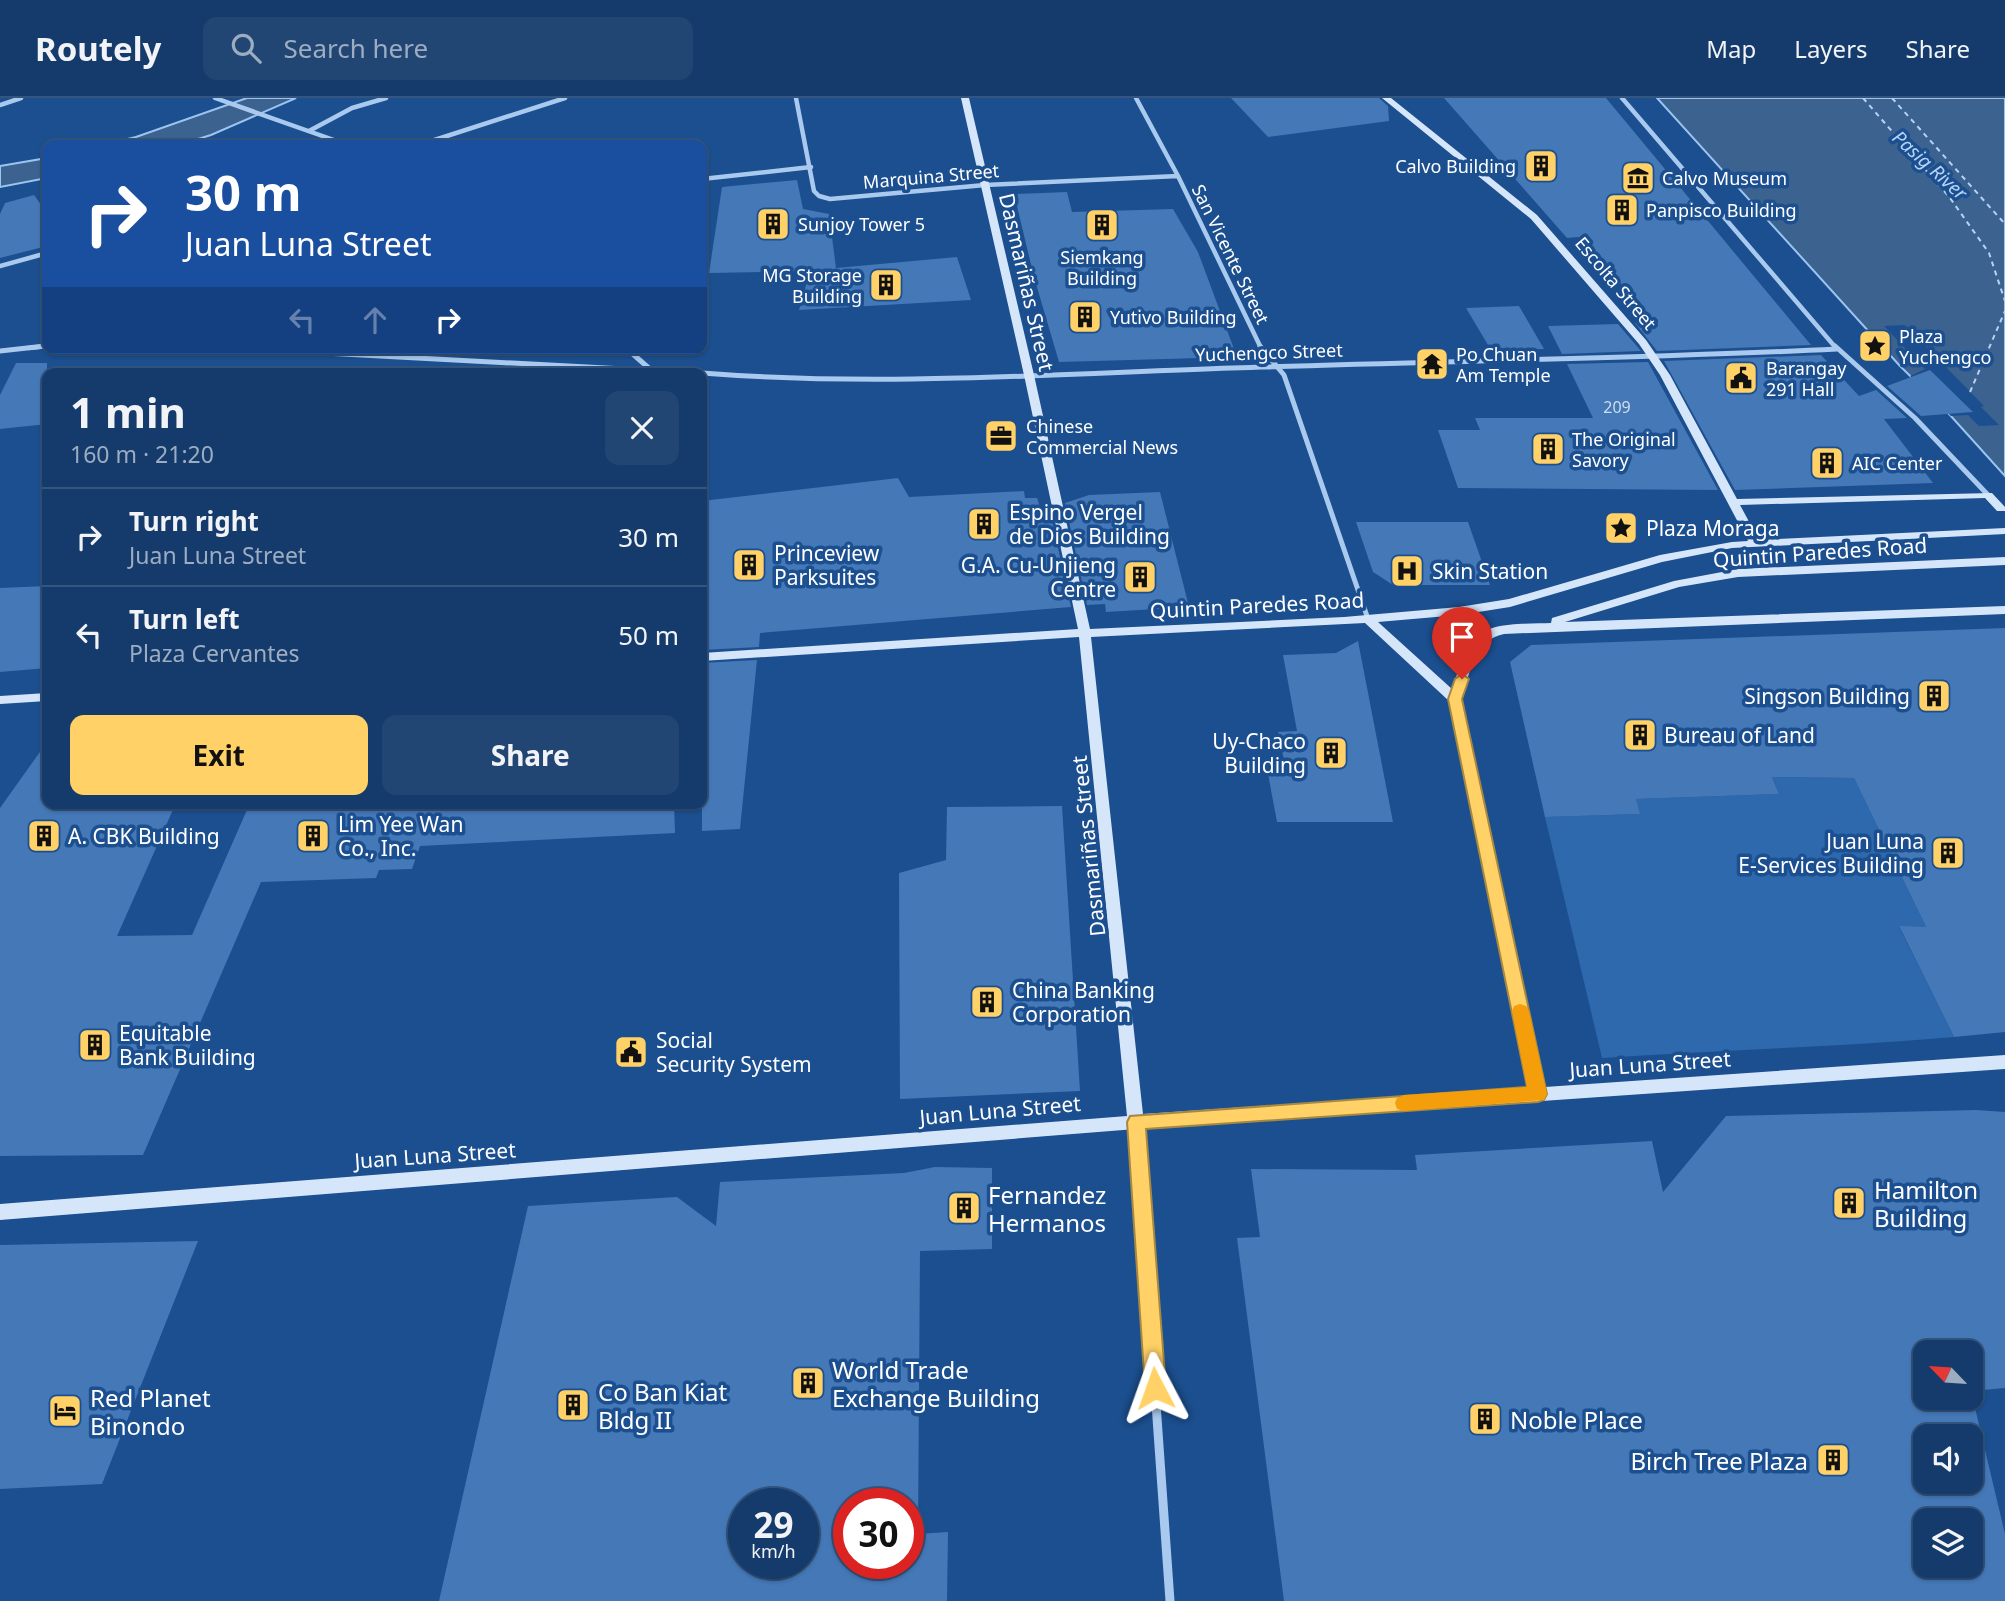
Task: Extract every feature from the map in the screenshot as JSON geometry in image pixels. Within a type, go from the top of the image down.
[{"type":"street","points":[[0,105],[21,98]]},
{"type":"street","points":[[215,98],[334,140]]},
{"type":"street","points":[[309,131],[352,108],[386,98]]},
{"type":"street","points":[[435,140],[565,98]]},
{"type":"street","points":[[707,178],[811,167],[796,98]]},
{"type":"street","name":"Dasmariñas Street","points":[[965,98],[1085,633],[1136,1122],[1170,1601]]},
{"type":"street","name":"San Vicente Street","points":[[1136,98],[1178,176],[1262,351],[1287,385],[1368,619]]},
{"type":"street","name":"Escolta Street","points":[[1386,98],[1534,217],[1564,249],[1654,358],[1755,543]]},
{"type":"street","points":[[1622,98],[1837,349],[1915,418],[2001,509]]},
{"type":"street","name":"Marquina Street","points":[[811,167],[814,191],[819,197],[830,199],[985,185],[1178,176]]},
{"type":"street","points":[[0,266],[42,254]]},
{"type":"street","points":[[0,351],[42,347]]},
{"type":"street","name":"Yuchengco Street","points":[[707,373],[780,379],[1029,375],[1275,366],[1654,358],[1837,349]]},
{"type":"street","name":"Yuchengco Street","points":[[340,354],[596,368]]},
{"type":"street","points":[[633,354],[648,368]]},
{"type":"street","points":[[1732,502],[1988,495]]},
{"type":"street","name":"Quintin Paredes Road","points":[[707,657],[1085,633],[1368,619],[1459,611],[1510,603],[1669,557],[1755,543],[2005,531]]},
{"type":"street","name":"Quintin Paredes Road","points":[[1534,627],[1678,584],[1738,573],[2002,561]]},
{"type":"street","points":[[1538,1094],[1455,699],[1475,644],[1481,637],[1502,629],[1534,627],[2005,610]]},
{"type":"street","points":[[1368,619],[1455,699]]},
{"type":"street","points":[[0,700],[42,697]]},
{"type":"street","name":"Juan Luna Street","points":[[0,1212],[1136,1122],[2005,1062]]},
{"type":"shaded area","points":[[1772,777],[1854,778],[1926,927],[1899,927],[1954,1037],[1602,1058],[1545,817],[1639,814],[1636,799],[1779,794]]},
{"type":"water","points":[[247,98],[296,98],[195,140],[123,140]]},
{"type":"water","name":"Pasig River","points":[[1657,98],[2005,98],[2005,476],[1950,415],[1900,366]]},
{"type":"water","points":[[42,159],[42,179],[0,187],[0,166]]},
{"type":"pier","points":[[1905,325],[1999,425],[1979,426],[1968,415],[1951,416],[1910,376],[1925,369],[1884,326]]},
{"type":"building","points":[[1231,98],[1379,98],[1388,106],[1389,121],[1268,137]]},
{"type":"building","points":[[1444,98],[1606,98],[1811,345],[1657,351],[1635,323],[1656,322],[1578,237],[1567,238]]},
{"type":"building","points":[[797,180],[803,209],[829,214],[836,268],[957,257],[971,300],[799,310],[810,271],[709,273],[722,187]]},
{"type":"building","points":[[1067,192],[1072,212],[1173,209],[1198,252],[1237,357],[1059,362],[1034,277],[1014,194]]},
{"type":"building","points":[[34,195],[42,206],[42,247],[0,258],[0,214],[5,203]]},
{"type":"building","points":[[1519,306],[1544,349],[1491,350],[1466,308]]},
{"type":"building","points":[[1618,324],[1641,351],[1562,354],[1548,326]]},
{"type":"building","points":[[1821,355],[1859,396],[1876,390],[1907,418],[1884,419],[1933,483],[1735,490],[1664,361]]},
{"type":"building","name":"The Original Savory","points":[[1648,362],[1718,490],[1458,488],[1438,430],[1480,430],[1475,418],[1593,418],[1567,364]]},
{"type":"building","points":[[16,363],[47,363],[47,368],[42,368],[42,425],[0,429],[0,395]]},
{"type":"building","points":[[1930,370],[1973,412],[1921,416],[1887,386]]},
{"type":"building","points":[[898,478],[909,497],[1024,491],[1025,498],[1037,498],[1041,510],[1049,507],[1071,607],[760,633],[759,647],[707,650],[707,500]]},
{"type":"building","name":"G.A. Cu-Unjieng Centre","points":[[1160,492],[1189,607],[1106,612],[1105,604],[1087,605],[1065,503],[1089,495]]},
{"type":"building","points":[[1356,522],[1468,522],[1490,585],[1393,585],[1373,572]]},
{"type":"building","points":[[42,586],[42,668],[0,672],[0,588]]},
{"type":"building","points":[[2005,628],[2005,1032],[1954,1037],[1899,926],[1926,927],[1854,778],[1772,777],[1779,794],[1636,799],[1640,814],[1545,817],[1510,662],[1531,645]]},
{"type":"building","name":"Uy-Chaco Building","points":[[1358,641],[1393,822],[1277,822],[1268,774],[1287,774],[1278,732],[1297,731],[1283,655],[1336,653]]},
{"type":"building","points":[[757,660],[740,829],[702,831],[702,809],[707,809],[707,663]]},
{"type":"building","points":[[42,749],[42,809],[173,809],[117,936],[192,935],[247,809],[674,809],[675,833],[420,846],[412,869],[379,870],[376,878],[261,882],[143,1155],[0,1156],[0,808]]},
{"type":"building","name":"China Banking Corporation","points":[[1062,806],[1080,1091],[900,1099],[899,873],[946,860],[947,807]]},
{"type":"building","name":"Noble Place","points":[[1976,1110],[2005,1112],[2005,1388],[1983,1390],[1983,1340],[1913,1340],[1913,1410],[1976,1410],[1979,1424],[1913,1424],[1913,1494],[1983,1494],[1983,1441],[2005,1534],[2005,1601],[1284,1601],[1237,1238],[1260,1237],[1251,1169],[1417,1170],[1415,1155],[1652,1141],[1663,1192],[1726,1116]]},
{"type":"building","points":[[935,1167],[992,1168],[992,1249],[920,1251],[918,1488],[833,1488],[833,1579],[924,1579],[924,1534],[948,1532],[947,1601],[439,1601],[528,1206],[677,1197],[716,1226],[720,1182],[904,1173]]},
{"type":"building","name":"Red Planet Binondo","points":[[198,1241],[102,1484],[0,1489],[0,1245]]},
{"type":"ferry route","points":[[1863,98],[1950,198],[1989,253],[2005,301]]},
{"type":"ferry route","points":[[1892,98],[2005,224]]},
{"type":"ferry route","points":[[1970,392],[2005,311]]},
{"type":"slow traffic","points":[[1404,1103],[1538,1094],[1520,1011]]},
{"type":"place","name":"Calvo Building","points":[[1541,166]]},
{"type":"place","name":"Calvo Museum","points":[[1638,178]]},
{"type":"place","name":"Panpisco Building","points":[[1622,210]]},
{"type":"place","name":"Sunjoy Tower 5","points":[[773,224]]},
{"type":"place","name":"Siemkang Building","points":[[1102,225]]},
{"type":"place","name":"MG Storage Building","points":[[886,285]]},
{"type":"place","name":"Yutivo Building","points":[[1085,317]]},
{"type":"place","name":"Plaza Yuchengco","points":[[1875,346]]},
{"type":"place","name":"Po Chuan Am Temple","points":[[1432,364]]},
{"type":"place","name":"Barangay 291 Hall","points":[[1741,378]]},
{"type":"place","name":"Chinese Commercial News","points":[[1001,436]]},
{"type":"place","name":"The Original Savory","points":[[1548,449]]},
{"type":"place","name":"AIC Center","points":[[1827,463]]},
{"type":"place","name":"Espino Vergel de Dios Building","points":[[984,524]]},
{"type":"place","name":"Plaza Moraga","points":[[1621,528]]},
{"type":"place","name":"Princeview Parksuites","points":[[749,565]]},
{"type":"place","name":"Skin Station","points":[[1407,571]]},
{"type":"place","name":"G.A. Cu-Unjieng Centre","points":[[1140,577]]},
{"type":"place","name":"Singson Building","points":[[1934,696]]},
{"type":"place","name":"Bureau of Land","points":[[1640,735]]},
{"type":"place","name":"Uy-Chaco Building","points":[[1331,753]]},
{"type":"place","name":"A. CBK Building","points":[[44,836]]},
{"type":"place","name":"Lim Yee Wan Co., Inc.","points":[[313,836]]},
{"type":"place","name":"Juan Luna E-Services Building","points":[[1948,853]]},
{"type":"place","name":"China Banking Corporation","points":[[987,1002]]},
{"type":"place","name":"Equitable Bank Building","points":[[95,1045]]},
{"type":"place","name":"Social Security System","points":[[631,1052]]},
{"type":"place","name":"Hamilton Building","points":[[1849,1203]]},
{"type":"place","name":"Fernandez Hermanos","points":[[964,1208]]},
{"type":"place","name":"World Trade Exchange Building","points":[[808,1383]]},
{"type":"place","name":"Co Ban Kiat Bldg II","points":[[573,1405]]},
{"type":"place","name":"Red Planet Binondo","points":[[65,1411]]},
{"type":"place","name":"Noble Place","points":[[1485,1419]]},
{"type":"place","name":"Birch Tree Plaza","points":[[1833,1460]]},
{"type":"route","points":[[1155,1388],[1136,1122],[1538,1094],[1455,699],[1462,679]]}]
